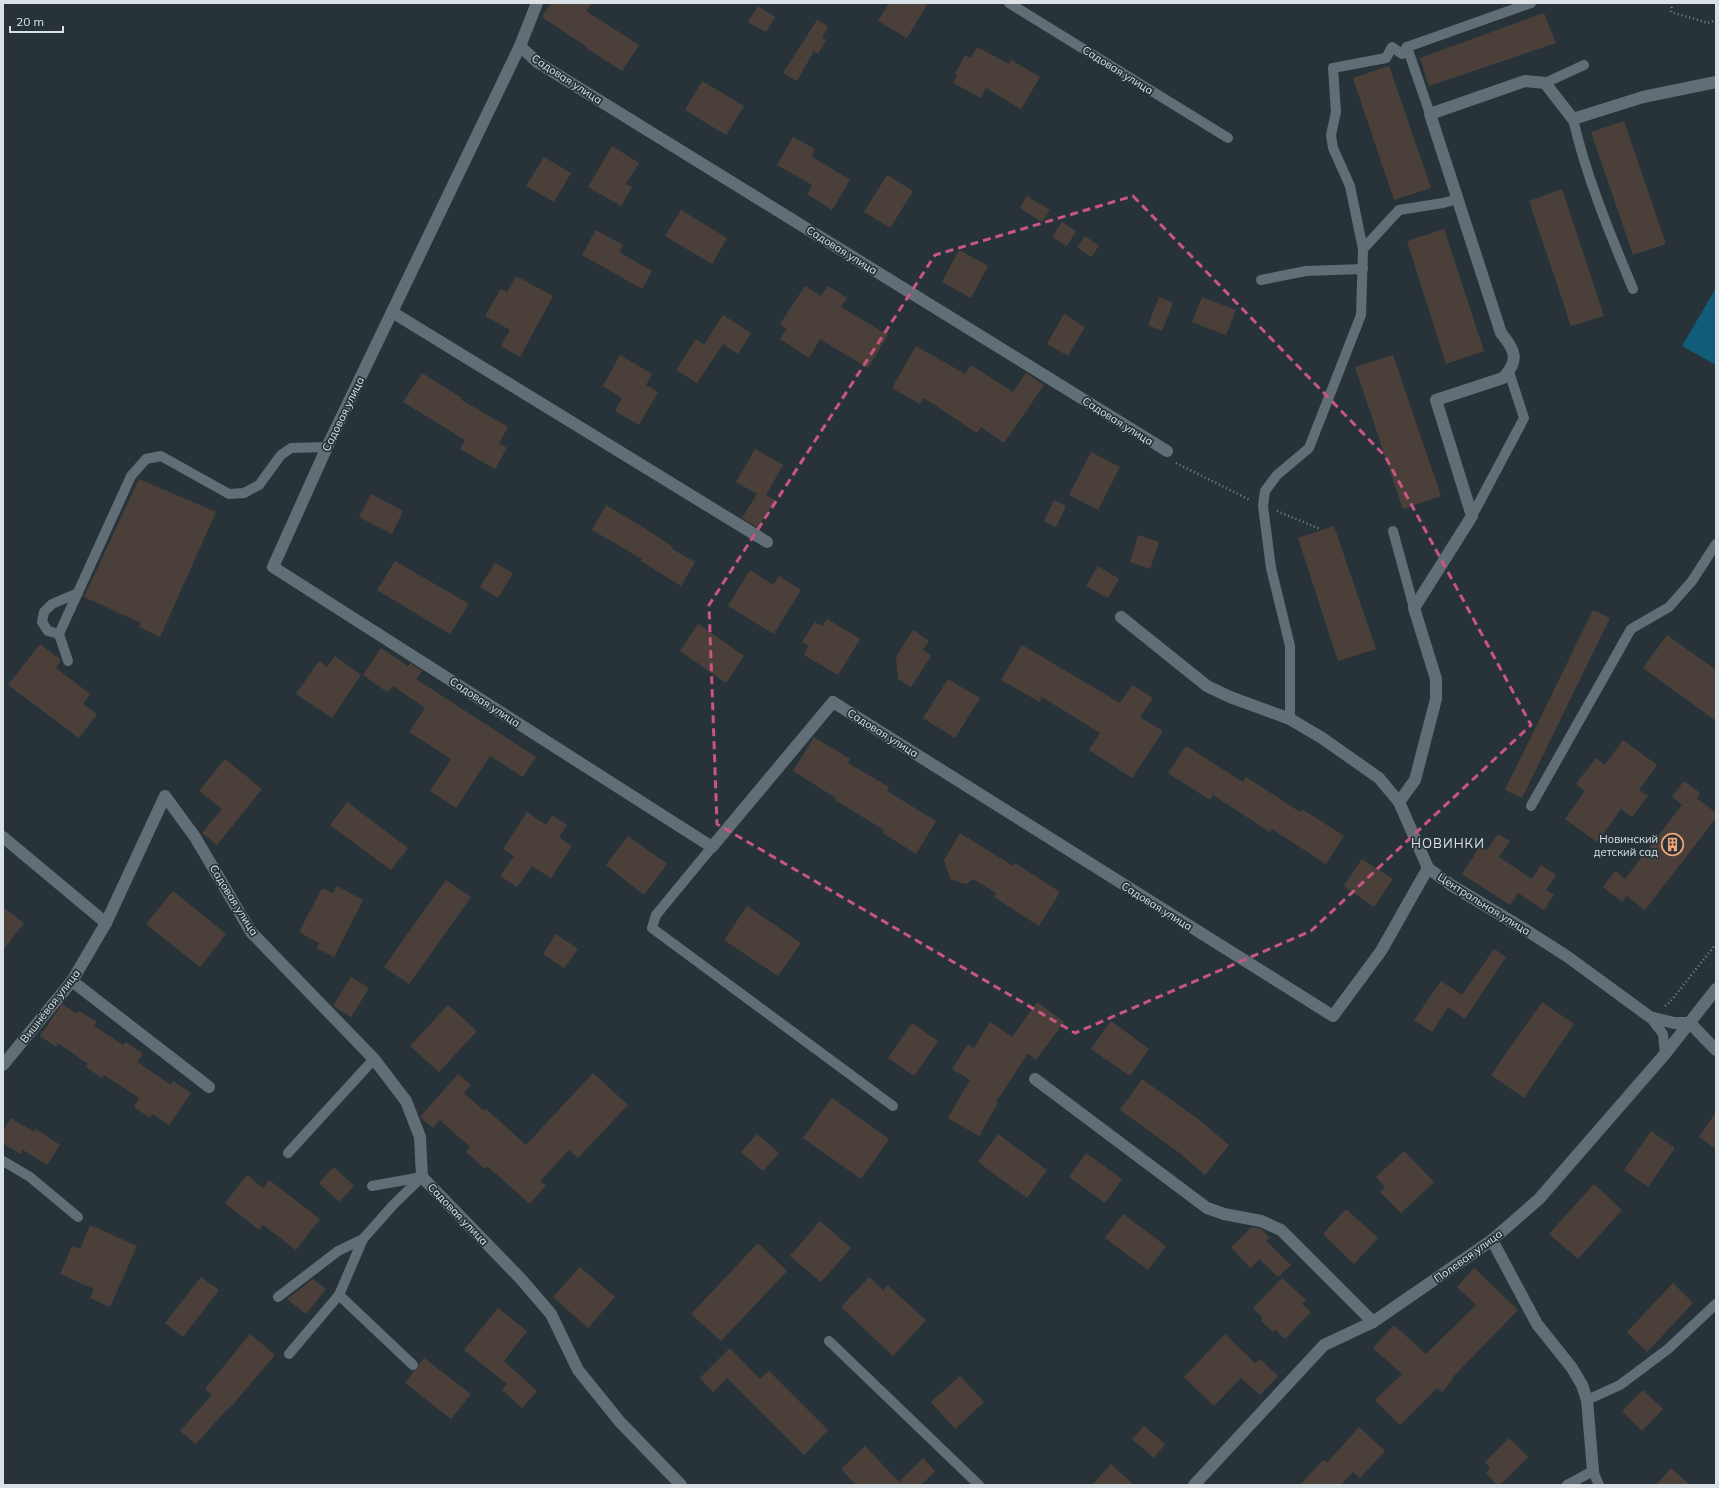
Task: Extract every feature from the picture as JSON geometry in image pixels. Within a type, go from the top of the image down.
[{"type":"street","name":"Садовая улица","points":[[537,3],[520,46],[327,447],[273,567],[712,847],[833,702],[1333,1016],[1381,951],[1428,868]]},
{"type":"street","name":"Садовая улица","points":[[520,46],[537,62],[1167,451]]},
{"type":"street","points":[[1399,802],[1415,780],[1436,699],[1436,679],[1414,608],[1472,516],[1436,400],[1503,378],[1509,372],[1515,360],[1512,347],[1501,333],[1430,114],[1525,81],[1545,83],[1573,119],[1643,97],[1716,82]]},
{"type":"street","points":[[392,312],[767,542]]},
{"type":"street","name":"Центральная улица","points":[[1121,617],[1207,686],[1230,697],[1290,719],[1322,738],[1379,778],[1399,802],[1428,868],[1451,885],[1568,957],[1650,1017],[1674,1023],[1690,1023]]},
{"type":"street","name":"Садовая улица","points":[[165,796],[195,837],[251,932],[374,1059],[406,1101],[420,1137],[422,1177],[521,1279],[551,1314],[578,1370],[620,1422],[681,1485]]},
{"type":"street","name":"Вишнёвая улица","points":[[3,1065],[72,981],[106,923],[165,796]]},
{"type":"street","points":[[3,837],[106,923]]},
{"type":"street","points":[[72,981],[209,1087]]},
{"type":"street","points":[[1716,989],[1690,1023],[1716,1050]]},
{"type":"street","name":"Полевая улица","points":[[1194,1485],[1324,1345],[1373,1322],[1492,1240],[1539,1199],[1666,1054],[1690,1023]]},
{"type":"street","points":[[1035,1080],[1207,1208],[1224,1214],[1261,1221],[1280,1230],[1373,1322]]},
{"type":"street","points":[[1492,1240],[1537,1324],[1572,1368],[1582,1385],[1587,1400],[1593,1472]]},
{"type":"lane","name":"Садовая улица","points":[[1009,3],[1228,138]]},
{"type":"lane","points":[[1290,719],[1290,646],[1271,568],[1263,506],[1265,491],[1277,475],[1309,448],[1361,315],[1364,249],[1350,186],[1333,148],[1331,135],[1336,112],[1333,68],[1386,58],[1392,47],[1402,54],[1407,47],[1531,3]]},
{"type":"lane","points":[[1407,47],[1430,114]]},
{"type":"lane","points":[[1545,83],[1584,65]]},
{"type":"lane","points":[[1573,119],[1578,142],[1615,246],[1633,289]]},
{"type":"lane","points":[[1364,249],[1399,210],[1458,199]]},
{"type":"lane","points":[[1261,280],[1306,271],[1363,269]]},
{"type":"lane","points":[[1472,516],[1524,418],[1509,372]]},
{"type":"lane","points":[[68,661],[59,634],[132,476],[146,459],[161,456],[229,494],[244,493],[259,485],[281,455],[291,448],[327,447]]},
{"type":"lane","points":[[1392,531],[1414,608]]},
{"type":"lane","points":[[1532,806],[1631,629],[1669,607],[1692,581],[1716,544]]},
{"type":"lane","points":[[59,634],[48,631],[42,622],[44,612],[52,604],[78,593]]},
{"type":"lane","points":[[712,847],[656,915],[652,928],[893,1106]]},
{"type":"lane","points":[[1650,1017],[1663,1034],[1666,1054]]},
{"type":"lane","points":[[288,1153],[374,1059]]},
{"type":"lane","points":[[3,1161],[30,1177],[78,1217]]},
{"type":"lane","points":[[372,1186],[422,1177]]},
{"type":"lane","points":[[289,1354],[339,1295],[363,1240],[394,1204],[422,1177]]},
{"type":"lane","points":[[278,1296],[338,1252],[363,1240]]},
{"type":"lane","points":[[339,1295],[413,1365]]},
{"type":"lane","points":[[1587,1400],[1620,1385],[1668,1348],[1716,1304]]},
{"type":"lane","points":[[830,1341],[979,1485]]},
{"type":"lane","points":[[1567,1485],[1593,1472],[1599,1485]]},
{"type":"path","points":[[1672,3],[1671,12],[1708,23],[1716,20]]},
{"type":"path","points":[[1167,451],[1168,459],[1263,506],[1320,528]]},
{"type":"path","points":[[1650,1017],[1670,1002],[1716,944]]},
{"type":"highlighted area","points":[[1133,196],[1385,456],[1531,725],[1311,931],[1075,1033],[717,824],[709,605],[935,255]]},
{"type":"shaded area","points":[[1716,288],[1716,365],[1682,346]]},
{"type":"building","points":[[551,3],[592,3],[586,11],[639,45],[622,71],[542,17]]},
{"type":"building","points":[[889,3],[928,3],[907,38],[878,21]]},
{"type":"building","points":[[758,6],[775,17],[766,32],[748,22]]},
{"type":"building","points":[[1544,13],[1556,43],[1429,86],[1420,58]]},
{"type":"building","points":[[817,20],[828,26],[822,38],[826,40],[818,54],[814,51],[797,81],[783,73]]},
{"type":"building","points":[[977,47],[1009,64],[1011,60],[1040,77],[1021,109],[986,88],[981,98],[953,83],[957,76],[955,74],[965,55],[971,58]]},
{"type":"building","points":[[1389,66],[1431,188],[1394,200],[1353,78]]},
{"type":"building","points":[[702,81],[744,106],[726,135],[685,110]]},
{"type":"building","points":[[1624,121],[1666,244],[1633,255],[1591,132]]},
{"type":"building","points":[[793,137],[815,149],[811,156],[850,180],[832,210],[807,194],[812,185],[777,165]]},
{"type":"building","points":[[612,146],[639,163],[626,184],[632,187],[621,206],[588,187]]},
{"type":"building","points":[[544,157],[571,173],[554,202],[526,186]]},
{"type":"building","points":[[887,175],[913,191],[890,228],[864,212]]},
{"type":"building","points":[[1562,189],[1604,316],[1571,326],[1529,201]]},
{"type":"building","points":[[1027,196],[1050,210],[1042,222],[1020,208]]},
{"type":"building","points":[[681,210],[727,238],[712,264],[665,236]]},
{"type":"building","points":[[1062,222],[1076,231],[1067,246],[1052,237]]},
{"type":"building","points":[[1444,229],[1484,351],[1446,364],[1407,241]]},
{"type":"building","points":[[596,230],[623,245],[619,252],[652,271],[642,289],[582,255]]},
{"type":"building","points":[[1085,236],[1099,246],[1091,257],[1077,247]]},
{"type":"building","points":[[959,250],[988,266],[971,298],[942,282]]},
{"type":"building","points":[[516,276],[553,296],[520,357],[501,346],[510,330],[485,316],[501,289],[507,292]]},
{"type":"building","points":[[805,286],[821,296],[828,286],[847,298],[841,307],[888,335],[868,368],[820,339],[809,358],[780,339],[787,329],[780,324]]},
{"type":"building","points":[[1159,297],[1173,303],[1162,331],[1148,325]]},
{"type":"building","points":[[1202,297],[1236,310],[1226,335],[1192,322]]},
{"type":"building","points":[[1064,314],[1085,327],[1068,356],[1047,344]]},
{"type":"building","points":[[723,315],[751,333],[738,354],[723,344],[697,383],[676,370],[696,339],[704,345]]},
{"type":"building","points":[[916,346],[965,374],[971,365],[1013,392],[1026,373],[1044,385],[1004,443],[981,427],[977,433],[924,398],[920,404],[892,388]]},
{"type":"building","points":[[620,355],[652,374],[646,385],[658,392],[639,425],[615,411],[622,398],[603,386]]},
{"type":"building","points":[[1393,355],[1441,496],[1403,509],[1355,367]]},
{"type":"building","points":[[422,373],[462,398],[460,399],[508,427],[499,443],[507,448],[495,469],[460,449],[465,440],[403,402]]},
{"type":"building","points":[[755,449],[783,465],[766,495],[775,500],[758,528],[742,518],[757,494],[736,482]]},
{"type":"building","points":[[1091,452],[1120,467],[1098,510],[1069,495]]},
{"type":"building","points":[[139,479],[216,512],[160,637],[139,627],[141,623],[84,597]]},
{"type":"building","points":[[371,494],[403,511],[392,534],[359,517]]},
{"type":"building","points":[[1054,500],[1066,506],[1056,527],[1044,521]]},
{"type":"building","points":[[606,505],[673,547],[672,549],[695,562],[681,586],[641,561],[642,559],[592,530]]},
{"type":"building","points":[[1334,526],[1376,649],[1338,661],[1298,538]]},
{"type":"building","points":[[1138,535],[1159,542],[1150,569],[1130,562]]},
{"type":"building","points":[[395,561],[469,604],[450,634],[377,590]]},
{"type":"building","points":[[495,563],[513,573],[498,598],[480,587]]},
{"type":"building","points":[[1098,566],[1119,579],[1108,598],[1086,586]]},
{"type":"building","points":[[750,570],[773,585],[779,576],[801,590],[774,634],[728,606]]},
{"type":"building","points":[[1593,610],[1610,618],[1522,798],[1505,790]]},
{"type":"building","points":[[827,619],[860,639],[838,675],[804,655],[809,646],[802,642],[815,622],[822,626]]},
{"type":"building","points":[[698,624],[744,656],[726,683],[680,651]]},
{"type":"building","points":[[913,630],[929,641],[923,650],[931,656],[911,687],[898,679],[896,657]]},
{"type":"building","points":[[1667,635],[1716,670],[1716,721],[1643,668]]},
{"type":"building","points":[[40,644],[61,660],[56,668],[90,694],[83,704],[97,714],[79,738],[8,685]]},
{"type":"building","points":[[1022,645],[1120,703],[1132,685],[1153,698],[1140,717],[1163,731],[1132,778],[1089,750],[1100,733],[1042,697],[1040,702],[1001,680]]},
{"type":"building","points":[[381,648],[408,666],[410,663],[422,671],[416,679],[536,757],[523,777],[490,756],[456,808],[430,791],[451,759],[409,732],[425,708],[393,686],[387,692],[363,675]]},
{"type":"building","points":[[335,656],[361,675],[332,718],[296,694],[319,661],[327,667]]},
{"type":"building","points":[[948,679],[980,698],[955,738],[923,718]]},
{"type":"building","points":[[814,737],[850,759],[848,763],[889,787],[887,791],[936,821],[916,854],[883,833],[884,830],[835,800],[836,798],[793,771]]},
{"type":"building","points":[[1623,740],[1657,765],[1639,790],[1648,796],[1632,817],[1621,809],[1597,842],[1565,819],[1585,791],[1576,784],[1596,758],[1605,765]]},
{"type":"building","points":[[1186,746],[1243,782],[1246,777],[1300,812],[1302,809],[1344,836],[1326,864],[1272,829],[1270,832],[1213,795],[1210,800],[1168,773]]},
{"type":"building","points":[[225,759],[262,789],[217,845],[202,833],[222,809],[199,791]]},
{"type":"building","name":"Новинский детский сад","points":[[1684,781],[1700,793],[1697,798],[1716,813],[1716,818],[1645,910],[1627,896],[1622,902],[1603,887],[1615,871],[1625,879],[1682,805],[1672,797]]},
{"type":"building","points":[[347,802],[408,848],[391,870],[330,825]]},
{"type":"building","points":[[527,812],[546,825],[552,815],[567,825],[559,837],[572,846],[551,878],[532,866],[517,887],[500,876],[514,856],[503,849]]},
{"type":"building","points":[[960,833],[1013,866],[1015,863],[1060,892],[1039,926],[994,897],[996,893],[973,879],[966,884],[950,879],[944,860]]},
{"type":"building","points":[[1498,834],[1510,841],[1499,857],[1532,879],[1541,865],[1556,875],[1546,890],[1554,895],[1544,910],[1518,893],[1510,905],[1462,874],[1481,845],[1487,850]]},
{"type":"building","points":[[628,836],[667,864],[644,895],[606,865]]},
{"type":"building","points":[[1362,859],[1393,879],[1374,907],[1344,886]]},
{"type":"building","points":[[446,880],[471,897],[409,984],[384,967]]},
{"type":"building","points":[[337,886],[363,900],[334,957],[317,948],[319,943],[299,932],[322,888],[333,893]]},
{"type":"building","points":[[173,891],[226,934],[200,967],[146,924]]},
{"type":"building","points":[[747,906],[801,943],[778,976],[724,940]]},
{"type":"building","points":[[3,907],[24,923],[3,950]]},
{"type":"building","points":[[556,934],[578,949],[564,968],[543,954]]},
{"type":"building","points":[[1494,949],[1506,957],[1465,1019],[1448,1007],[1432,1032],[1414,1020],[1441,981],[1462,995]]},
{"type":"building","points":[[351,977],[369,988],[351,1017],[333,1006]]},
{"type":"building","points":[[1037,1002],[1064,1022],[1036,1060],[1028,1053],[996,1102],[998,1103],[979,1136],[948,1118],[970,1080],[952,1069],[968,1044],[974,1048],[990,1022],[1012,1037]]},
{"type":"building","points":[[1542,1002],[1574,1024],[1524,1098],[1491,1075]]},
{"type":"building","points":[[62,1004],[77,1014],[79,1011],[97,1022],[94,1026],[123,1045],[126,1042],[143,1054],[137,1062],[171,1085],[173,1081],[191,1093],[169,1125],[152,1114],[150,1118],[134,1107],[139,1098],[104,1075],[102,1078],[86,1067],[88,1064],[58,1043],[56,1047],[40,1036]]},
{"type":"building","points":[[448,1005],[477,1031],[439,1072],[410,1046]]},
{"type":"building","points":[[1111,1021],[1149,1049],[1130,1076],[1091,1049]]},
{"type":"building","points":[[912,1023],[938,1041],[914,1076],[888,1058]]},
{"type":"building","points":[[593,1073],[628,1105],[578,1158],[569,1150],[540,1181],[546,1185],[530,1204],[487,1166],[485,1169],[466,1152],[470,1147],[440,1120],[433,1128],[420,1117],[458,1074],[471,1085],[464,1093],[484,1111],[486,1109],[526,1145]]},
{"type":"building","points":[[1142,1079],[1198,1119],[1229,1145],[1205,1175],[1181,1154],[1120,1110]]},
{"type":"building","points":[[832,1098],[889,1139],[861,1179],[803,1138]]},
{"type":"building","points":[[1716,1112],[1716,1149],[1699,1137]]},
{"type":"building","points":[[11,1118],[34,1132],[36,1129],[60,1145],[47,1165],[23,1150],[20,1154],[3,1143],[3,1131]]},
{"type":"building","points":[[1651,1131],[1675,1148],[1648,1187],[1624,1170]]},
{"type":"building","points":[[757,1134],[779,1153],[763,1171],[741,1152]]},
{"type":"building","points":[[998,1134],[1047,1170],[1027,1198],[978,1162]]},
{"type":"building","points":[[1404,1151],[1434,1182],[1401,1213],[1380,1192],[1385,1187],[1376,1177]]},
{"type":"building","points":[[1086,1153],[1122,1179],[1105,1203],[1069,1177]]},
{"type":"building","points":[[334,1167],[354,1186],[339,1202],[319,1183]]},
{"type":"building","points":[[247,1175],[263,1188],[269,1180],[320,1219],[296,1250],[263,1225],[259,1230],[225,1203]]},
{"type":"building","points":[[1594,1184],[1622,1210],[1578,1259],[1549,1234]]},
{"type":"building","points":[[1346,1209],[1378,1238],[1354,1264],[1323,1234]]},
{"type":"building","points":[[1123,1214],[1166,1246],[1148,1270],[1105,1238]]},
{"type":"building","points":[[820,1221],[851,1248],[821,1282],[790,1256]]},
{"type":"building","points":[[90,1225],[137,1246],[110,1307],[90,1298],[94,1289],[60,1274],[72,1246],[80,1249]]},
{"type":"building","points":[[1252,1227],[1261,1229],[1270,1238],[1266,1241],[1291,1265],[1278,1277],[1259,1259],[1250,1268],[1231,1247]]},
{"type":"building","points":[[758,1243],[787,1271],[721,1341],[691,1314]]},
{"type":"building","points":[[580,1267],[615,1297],[588,1328],[553,1297]]},
{"type":"building","points":[[1474,1268],[1518,1310],[1452,1378],[1453,1379],[1442,1392],[1437,1388],[1400,1425],[1375,1400],[1402,1374],[1373,1348],[1394,1325],[1426,1354],[1476,1305],[1457,1287]]},
{"type":"building","points":[[201,1277],[219,1290],[183,1337],[165,1323]]},
{"type":"building","points":[[869,1277],[883,1290],[887,1285],[926,1320],[893,1356],[841,1307]]},
{"type":"building","points":[[1282,1278],[1306,1300],[1302,1304],[1311,1312],[1285,1339],[1275,1329],[1273,1332],[1261,1321],[1263,1318],[1253,1308]]},
{"type":"building","points":[[313,1279],[326,1289],[306,1314],[287,1299]]},
{"type":"building","points":[[1673,1283],[1693,1303],[1647,1352],[1627,1332]]},
{"type":"building","points":[[498,1308],[527,1331],[504,1361],[537,1391],[522,1408],[502,1390],[507,1384],[464,1350]]},
{"type":"building","points":[[250,1334],[275,1355],[229,1409],[228,1408],[196,1444],[180,1431],[212,1395],[205,1389]]},
{"type":"building","points":[[1225,1334],[1255,1363],[1260,1359],[1278,1376],[1260,1395],[1241,1378],[1214,1406],[1184,1377]]},
{"type":"building","points":[[730,1348],[760,1379],[769,1371],[828,1430],[804,1455],[727,1378],[713,1392],[700,1378]]},
{"type":"building","points":[[424,1358],[471,1394],[451,1419],[405,1383],[414,1371],[418,1369],[419,1364]]},
{"type":"building","points":[[960,1376],[984,1402],[955,1429],[931,1402]]},
{"type":"building","points":[[1643,1390],[1663,1409],[1642,1431],[1622,1411]]},
{"type":"building","points":[[1144,1426],[1165,1444],[1154,1458],[1132,1439]]},
{"type":"building","points":[[1359,1427],[1385,1451],[1360,1478],[1353,1472],[1341,1485],[1300,1485],[1323,1460],[1327,1463]]},
{"type":"building","points":[[1509,1438],[1528,1457],[1500,1485],[1497,1485],[1486,1473],[1490,1468],[1485,1462]]},
{"type":"building","points":[[865,1446],[899,1482],[923,1458],[935,1471],[921,1485],[856,1485],[841,1469]]},
{"type":"building","points":[[1111,1464],[1134,1485],[1092,1485]]},
{"type":"building","points":[[1671,1468],[1690,1485],[1656,1485]]},
{"type":"place","name":"Новинский детский сад","points":[[1673,845]]},
{"type":"district","name":"НОВИНКИ","points":[[1448,843]]}]
